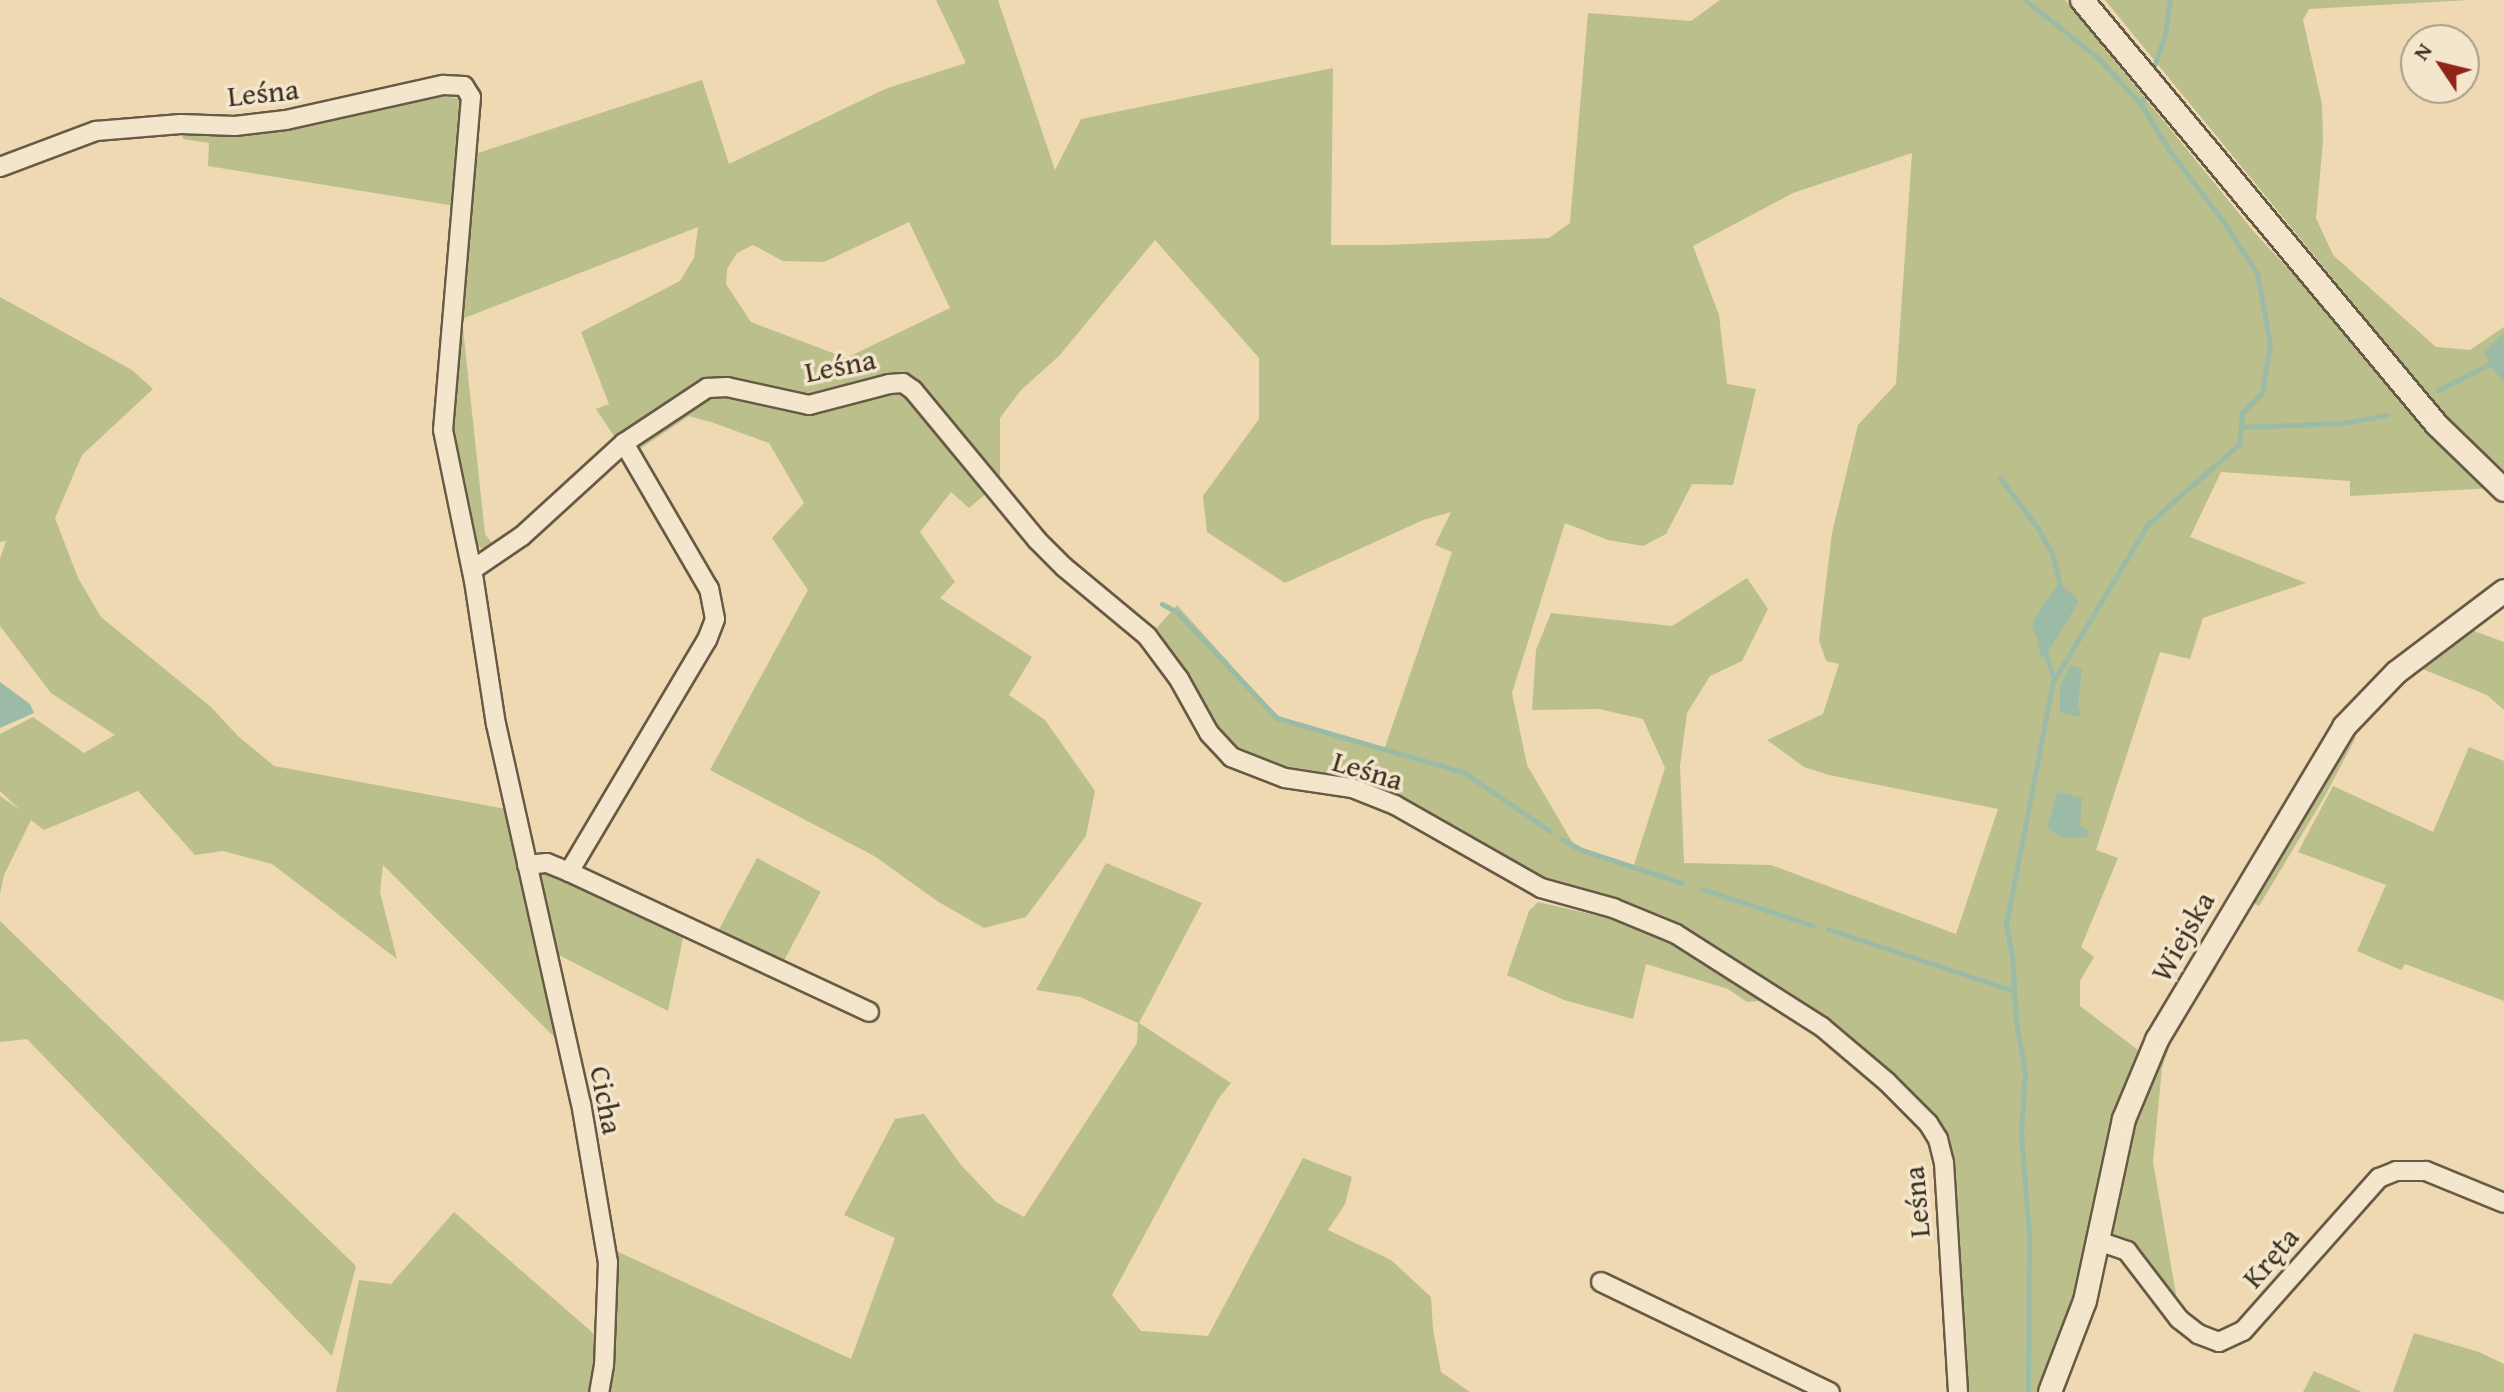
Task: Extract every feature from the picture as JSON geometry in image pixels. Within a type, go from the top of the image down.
[{"type":"street","points":[[2082,0],[2437,425],[2504,490]]},
{"type":"street","name":"Leśna","points":[[0,167],[96,131],[181,124],[235,126],[286,120],[420,90],[464,86],[471,97],[470,120],[443,430],[472,570],[496,724],[527,865]]},
{"type":"street","name":"Leśna","points":[[624,443],[707,388],[727,387],[809,405],[903,383],[913,390],[1037,540],[1064,567],[1147,636],[1179,679],[1209,733],[1231,757],[1285,778],[1352,788],[1395,805],[1541,888],[1653,922],[1753,980],[1822,1027],[1887,1082],[1928,1123],[1938,1139],[1944,1163],[1958,1392]]},
{"type":"street","points":[[472,570],[522,536],[624,443],[709,589],[715,619],[707,640],[569,872]]},
{"type":"street","name":"Wiejska","points":[[2050,1392],[2080,1319],[2124,1119],[2149,1055],[2321,760],[2357,710],[2384,683],[2504,591]]},
{"type":"street","points":[[527,865],[547,863],[569,872],[869,1012]]},
{"type":"street","name":"Cicha","points":[[527,865],[581,1103],[608,1262],[604,1365],[599,1392]]},
{"type":"street","name":"Kręta","points":[[2098,1241],[2127,1251],[2179,1319],[2198,1334],[2219,1342],[2243,1331],[2379,1178],[2396,1171],[2426,1171],[2504,1203]]},
{"type":"street","points":[[1601,1282],[1830,1392]]},
{"type":"shaded area","points":[[936,0],[998,0],[1055,170],[1081,119],[1333,68],[1331,245],[1386,245],[1549,238],[1570,223],[1588,13],[1691,21],[1720,0],[2065,0],[2255,233],[2492,488],[2350,496],[2350,481],[2221,472],[2190,537],[2306,583],[2203,618],[2190,659],[2160,652],[2096,850],[2118,858],[2081,947],[2094,957],[2080,981],[2080,1006],[2138,1050],[2121,1102],[2076,1308],[2040,1392],[1969,1392],[1956,1183],[1949,1135],[1933,1117],[1714,946],[1662,915],[1561,886],[1504,863],[1384,790],[1284,770],[1231,749],[1208,719],[1153,632],[1177,605],[1277,716],[1384,750],[1452,552],[1435,545],[1451,512],[1423,520],[1285,583],[1207,532],[1203,496],[1259,419],[1259,358],[1155,240],[1059,356],[1021,390],[1000,418],[1000,482],[969,508],[951,492],[920,532],[955,582],[940,598],[1032,657],[1009,695],[1045,720],[1095,791],[1086,836],[1026,917],[984,928],[937,901],[876,857],[710,770],[808,590],[772,538],[804,503],[769,443],[714,423],[689,416],[637,451],[616,439],[596,409],[609,404],[581,332],[680,281],[694,258],[698,227],[462,319],[475,154],[702,80],[729,164],[885,89],[966,63]],"holes":[[[1912,153],[1896,384],[1858,425],[1832,533],[1819,640],[1826,661],[1839,664],[1823,714],[1767,740],[1804,767],[1829,775],[1998,809],[1956,934],[1771,865],[1684,863],[1680,766],[1687,713],[1710,676],[1742,661],[1768,609],[1747,578],[1672,626],[1551,613],[1536,650],[1532,710],[1599,709],[1643,719],[1665,768],[1634,865],[1574,845],[1527,765],[1512,693],[1565,523],[1608,540],[1643,546],[1666,534],[1692,484],[1733,485],[1756,389],[1727,384],[1719,315],[1693,246],[1793,193]],[[909,222],[950,308],[846,358],[751,322],[726,284],[727,269],[737,253],[753,245],[783,261],[824,262]]]},
{"type":"shaded area","points":[[2105,0],[2469,0],[2309,9],[2303,20],[2322,104],[2323,141],[2316,218],[2333,255],[2436,347],[2470,350],[2504,327],[2504,470],[2453,425]]},
{"type":"shaded area","points":[[423,94],[464,99],[455,206],[208,166],[209,143],[183,139],[181,128]]},
{"type":"shaded area","points":[[0,297],[132,370],[153,389],[82,455],[55,518],[78,578],[101,617],[211,707],[238,736],[274,766],[506,809],[558,1041],[383,865],[380,892],[397,959],[272,864],[223,851],[195,855],[138,791],[44,830],[31,820],[4,875],[0,894],[0,796],[20,810],[0,791],[0,734],[33,717],[84,753],[115,735],[51,693],[0,626],[0,559],[6,541],[0,542]]},
{"type":"shaded area","points":[[462,319],[485,534],[495,547],[485,550],[473,543],[449,440],[448,400]]},
{"type":"shaded area","points":[[2504,332],[2504,382],[2490,366],[2485,352]]},
{"type":"shaded area","points":[[2059,582],[2079,601],[2045,657],[2041,658],[2036,634],[2032,630],[2035,618]]},
{"type":"shaded area","points":[[2474,631],[2504,642],[2504,710],[2487,695],[2420,668]]},
{"type":"shaded area","points":[[2070,665],[2082,669],[2078,704],[2081,717],[2060,712],[2060,687]]},
{"type":"shaded area","points":[[0,682],[30,704],[34,713],[0,728]]},
{"type":"shaded area","points":[[2353,735],[2356,737],[2325,796],[2259,906],[2252,902]]},
{"type":"shaded area","points":[[2469,747],[2504,761],[2504,1001],[2405,964],[2401,970],[2357,951],[2386,885],[2298,852],[2333,786],[2433,832]]},
{"type":"shaded area","points":[[2057,792],[2082,798],[2080,826],[2088,831],[2087,837],[2064,838],[2047,829]]},
{"type":"shaded area","points":[[757,858],[821,892],[781,966],[718,932]]},
{"type":"shaded area","points":[[1106,863],[1202,903],[1139,1023],[1231,1083],[1218,1099],[1112,1295],[1141,1331],[1208,1336],[1303,1158],[1352,1177],[1345,1204],[1328,1230],[1391,1260],[1431,1297],[1441,1372],[1470,1392],[610,1392],[614,1300],[612,1249],[851,1359],[895,1238],[844,1215],[895,1119],[924,1114],[961,1165],[996,1202],[1024,1217],[1137,1043],[1138,1023],[1080,997],[1036,990]]},
{"type":"shaded area","points":[[547,870],[684,933],[668,1011],[553,952],[539,873]]},
{"type":"shaded area","points":[[1538,902],[1625,922],[1659,935],[1710,961],[1769,1000],[1747,1002],[1728,989],[1646,964],[1633,1019],[1564,1000],[1507,975],[1529,911]]},
{"type":"shaded area","points":[[0,921],[356,1266],[332,1356],[27,1039],[0,1042]]},
{"type":"shaded area","points":[[2216,960],[2217,968],[2174,1034],[2162,1068],[2153,1162],[2177,1300],[2185,1315],[2213,1334],[2183,1317],[2152,1270],[2113,1234],[2123,1174],[2144,1097],[2166,1046]]},
{"type":"shaded area","points":[[454,1212],[601,1340],[590,1392],[336,1392],[359,1280],[391,1284]]},
{"type":"shaded area","points":[[2273,1284],[2276,1286],[2242,1329],[2231,1335],[2239,1330]]},
{"type":"shaded area","points":[[2414,1333],[2479,1352],[2504,1364],[2504,1392],[2393,1392]]},
{"type":"shaded area","points":[[2314,1371],[2362,1392],[2303,1392]]},
{"type":"waterway","points":[[2025,0],[2097,57],[2141,104]]},
{"type":"waterway","points":[[2153,69],[2165,35],[2170,0]]},
{"type":"waterway","points":[[2028,1392],[2029,1235],[2021,1133],[2025,1071],[2016,1023],[2012,956],[2006,925],[2053,682],[2148,524],[2239,444],[2242,413],[2262,392],[2270,344],[2257,273],[2223,221],[2169,150],[2141,104],[2143,98]]},
{"type":"waterway","points":[[2438,390],[2490,364]]},
{"type":"waterway","points":[[2240,427],[2342,423],[2386,415]]},
{"type":"waterway","points":[[2000,478],[2037,527],[2052,553],[2059,582]]},
{"type":"waterway","points":[[1162,604],[1177,612],[1277,718],[1463,772],[1550,831]]},
{"type":"waterway","points":[[2046,655],[2053,677]]},
{"type":"waterway","points":[[1562,839],[1581,850],[1682,883]]},
{"type":"waterway","points":[[1702,889],[1814,926]]},
{"type":"waterway","points":[[1828,929],[2014,991]]}]
